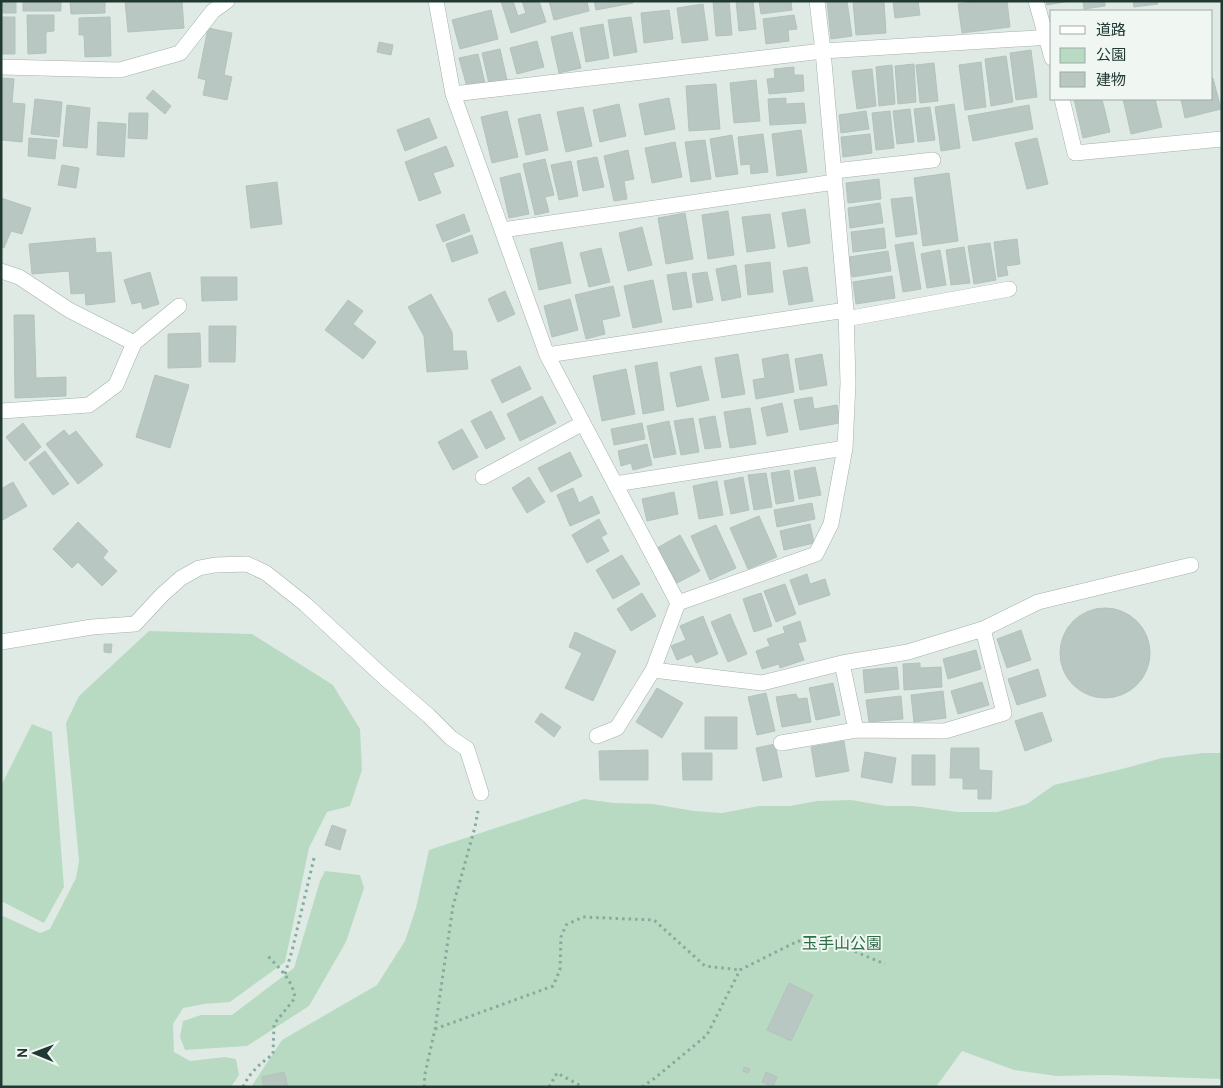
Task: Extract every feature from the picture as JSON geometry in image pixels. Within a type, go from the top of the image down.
[{"type":"street","points":[[1,67],[120,70],[180,53],[213,11],[227,1]]},
{"type":"street","points":[[436,1],[453,94],[547,355],[678,602],[653,670],[617,728],[597,736]]},
{"type":"street","points":[[678,602],[816,554],[831,524],[845,448],[848,384],[846,315],[824,51],[817,1]]},
{"type":"street","points":[[453,94],[824,51],[1049,37],[1036,1]]},
{"type":"street","points":[[1062,100],[1076,153],[1222,139]]},
{"type":"street","points":[[502,230],[933,160]]},
{"type":"street","points":[[1,271],[19,278],[69,310],[134,343]]},
{"type":"street","points":[[547,355],[846,315],[1009,289]]},
{"type":"street","points":[[1,411],[88,405],[116,385],[134,343],[179,306]]},
{"type":"street","points":[[483,477],[583,423]]},
{"type":"street","points":[[615,484],[845,448]]},
{"type":"street","points":[[1,642],[92,627],[135,624],[162,595],[187,574],[199,568],[216,564],[247,564],[266,573],[305,604],[451,738],[467,749],[481,793]]},
{"type":"street","points":[[653,670],[762,683],[842,663],[908,652],[983,629],[1038,602],[1192,565]]},
{"type":"street","points":[[781,743],[856,730],[945,731],[1004,712],[983,629]]},
{"type":"street","points":[[842,663],[856,730]]},
{"type":"path","points":[[424,1087],[435,1029],[453,906],[475,827],[481,793]]},
{"type":"path","points":[[285,974],[314,858]]},
{"type":"path","points":[[435,1029],[553,986],[560,970],[561,937],[566,925],[584,918],[654,920],[705,966],[740,970],[798,941],[835,943],[885,964]]},
{"type":"path","points":[[243,1087],[256,1068],[273,1054],[274,1024],[294,998],[294,993],[285,974],[266,954]]},
{"type":"path","points":[[642,1087],[656,1078],[707,1035],[740,970]]},
{"type":"path","points":[[549,1087],[557,1073],[583,1087]]},
{"type":"green space","points":[[149,631],[252,634],[333,685],[360,729],[362,770],[350,806],[327,812],[309,848],[285,962],[230,1002],[183,1008],[173,1024],[174,1052],[190,1061],[225,1057],[236,1059],[239,1075],[231,1087],[1,1087],[1,915],[40,933],[50,929],[76,878],[79,861],[66,723],[79,696]]},
{"type":"green space","points":[[32,724],[52,732],[64,887],[44,923],[1,901],[1,786]]},
{"type":"green space","name":"玉手山公園","points":[[1203,753],[1222,753],[1222,1079],[1105,1075],[1056,1076],[1014,1070],[962,1051],[936,1087],[251,1087],[282,1040],[377,985],[405,941],[416,908],[429,850],[584,799],[614,803],[653,804],[694,811],[722,813],[759,806],[790,806],[817,801],[851,800],[886,806],[914,806],[958,812],[997,812],[1027,804],[1054,785],[1162,758]]},
{"type":"green space","points":[[325,871],[360,875],[364,888],[346,942],[309,1006],[247,1046],[185,1050],[180,1037],[183,1021],[201,1015],[232,1015],[294,968],[320,881]]},
{"type":"building","points":[[1,1],[16,1],[16,13],[1,13]]},
{"type":"building","points":[[23,1],[61,1],[61,11],[23,11]]},
{"type":"building","points":[[70,1],[105,1],[105,13],[71,14]]},
{"type":"building","points":[[125,1],[182,1],[184,28],[128,32]]},
{"type":"building","points":[[501,1],[513,1],[518,16],[526,13],[522,1],[539,1],[546,22],[511,33]]},
{"type":"building","points":[[549,1],[587,1],[589,11],[554,20]]},
{"type":"building","points":[[594,1],[633,1],[633,3],[596,10]]},
{"type":"building","points":[[713,1],[729,1],[732,35],[716,36]]},
{"type":"building","points":[[736,1],[753,1],[756,29],[739,31]]},
{"type":"building","points":[[759,1],[791,1],[792,10],[761,14]]},
{"type":"building","points":[[827,1],[847,1],[852,36],[831,39]]},
{"type":"building","points":[[853,1],[884,1],[886,33],[856,35]]},
{"type":"building","points":[[893,1],[918,1],[920,15],[895,18]]},
{"type":"building","points":[[979,1],[1007,1],[1010,27],[962,33],[958,4]]},
{"type":"building","points":[[1046,1],[1070,1],[1047,5]]},
{"type":"building","points":[[1083,1],[1105,1],[1105,6],[1084,9]]},
{"type":"building","points":[[1133,1],[1157,1],[1158,4],[1134,7]]},
{"type":"building","points":[[703,4],[708,40],[682,43],[677,8]]},
{"type":"building","points":[[491,10],[498,39],[460,49],[452,20]]},
{"type":"building","points":[[669,10],[673,39],[644,43],[641,13]]},
{"type":"building","points":[[27,15],[54,15],[54,31],[46,32],[46,53],[28,54]]},
{"type":"building","points":[[794,15],[797,29],[788,30],[789,41],[766,44],[763,19]]},
{"type":"building","points":[[1,17],[15,17],[15,54],[1,54]]},
{"type":"building","points":[[110,17],[111,56],[85,57],[84,35],[79,35],[79,18]]},
{"type":"building","points":[[631,17],[637,52],[614,56],[608,20]]},
{"type":"building","points":[[603,24],[609,58],[586,62],[580,28]]},
{"type":"building","points":[[208,28],[232,33],[224,75],[232,77],[227,100],[203,95],[206,80],[198,78]]},
{"type":"building","points":[[572,32],[581,68],[559,73],[551,37]]},
{"type":"building","points":[[537,41],[544,67],[517,74],[510,48]]},
{"type":"building","points":[[379,42],[393,45],[391,55],[377,52]]},
{"type":"building","points":[[500,49],[507,80],[489,84],[482,53]]},
{"type":"building","points":[[1031,50],[1037,97],[1016,100],[1010,53]]},
{"type":"building","points":[[478,54],[485,83],[467,87],[459,58]]},
{"type":"building","points":[[1006,56],[1013,102],[991,106],[985,59]]},
{"type":"building","points":[[981,62],[986,107],[965,110],[959,65]]},
{"type":"building","points":[[934,63],[938,101],[920,103],[916,65]]},
{"type":"building","points":[[914,64],[916,102],[898,104],[895,66]]},
{"type":"building","points":[[892,65],[895,104],[879,106],[876,67]]},
{"type":"building","points":[[794,67],[794,75],[803,75],[804,91],[769,94],[767,79],[775,78],[774,69]]},
{"type":"building","points":[[872,69],[876,106],[857,109],[852,71]]},
{"type":"building","points":[[1,78],[14,79],[12,103],[25,104],[22,142],[1,140]]},
{"type":"building","points":[[1213,78],[1221,109],[1185,118],[1181,100],[1213,100]]},
{"type":"building","points":[[756,80],[760,121],[734,123],[730,83]]},
{"type":"building","points":[[716,84],[720,129],[689,131],[686,86]]},
{"type":"building","points":[[153,90],[171,106],[165,114],[146,98]]},
{"type":"building","points":[[669,98],[675,129],[645,135],[639,104]]},
{"type":"building","points":[[786,98],[786,104],[804,103],[806,123],[770,125],[768,99]]},
{"type":"building","points":[[35,99],[62,102],[59,137],[31,134]]},
{"type":"building","points":[[1074,100],[1102,100],[1110,132],[1083,138]]},
{"type":"building","points":[[1123,100],[1155,100],[1162,127],[1131,134]]},
{"type":"building","points":[[619,104],[626,136],[600,142],[593,110]]},
{"type":"building","points":[[954,104],[960,148],[941,151],[935,107]]},
{"type":"building","points":[[67,105],[90,108],[87,148],[63,146]]},
{"type":"building","points":[[1029,105],[1033,129],[973,141],[968,116]]},
{"type":"building","points":[[583,107],[592,146],[566,152],[557,112]]},
{"type":"building","points":[[930,107],[935,140],[918,142],[914,109]]},
{"type":"building","points":[[910,109],[914,142],[897,144],[893,111]]},
{"type":"building","points":[[507,111],[518,157],[492,163],[481,117]]},
{"type":"building","points":[[866,111],[869,129],[841,133],[839,115]]},
{"type":"building","points":[[890,111],[894,148],[876,150],[872,113]]},
{"type":"building","points":[[129,113],[148,113],[147,139],[128,138]]},
{"type":"building","points":[[540,114],[548,150],[526,155],[518,119]]},
{"type":"building","points":[[429,118],[437,138],[405,151],[397,130]]},
{"type":"building","points":[[98,122],[126,124],[124,157],[97,155]]},
{"type":"building","points":[[801,130],[807,172],[777,176],[772,134]]},
{"type":"building","points":[[763,134],[768,172],[751,174],[750,164],[741,165],[738,137]]},
{"type":"building","points":[[870,134],[872,153],[843,157],[841,137]]},
{"type":"building","points":[[732,135],[738,174],[716,177],[710,139]]},
{"type":"building","points":[[29,138],[57,140],[55,159],[28,156]]},
{"type":"building","points":[[1037,138],[1048,184],[1027,189],[1015,143]]},
{"type":"building","points":[[705,140],[711,179],[691,182],[685,142]]},
{"type":"building","points":[[675,142],[682,177],[652,183],[645,148]]},
{"type":"building","points":[[446,146],[454,166],[433,173],[441,193],[419,201],[405,162]]},
{"type":"building","points":[[628,150],[634,179],[624,181],[627,199],[614,201],[604,156]]},
{"type":"building","points":[[597,157],[604,187],[583,191],[577,161]]},
{"type":"building","points":[[545,159],[554,195],[545,197],[549,212],[535,215],[523,164]]},
{"type":"building","points":[[571,161],[578,196],[559,200],[551,165]]},
{"type":"building","points":[[62,165],[79,168],[76,188],[58,185]]},
{"type":"building","points":[[520,173],[529,214],[509,218],[500,178]]},
{"type":"building","points":[[949,173],[958,241],[923,246],[914,178]]},
{"type":"building","points":[[879,179],[881,199],[848,203],[846,183]]},
{"type":"building","points":[[277,182],[282,224],[251,228],[246,186]]},
{"type":"building","points":[[912,197],[917,234],[896,237],[891,199]]},
{"type":"building","points":[[1,198],[31,208],[22,234],[11,231],[4,248],[1,247]]},
{"type":"building","points":[[880,203],[883,223],[850,228],[848,208]]},
{"type":"building","points":[[805,209],[810,243],[788,247],[782,213]]},
{"type":"building","points":[[728,211],[734,255],[708,259],[702,215]]},
{"type":"building","points":[[685,213],[693,259],[666,264],[658,218]]},
{"type":"building","points":[[464,214],[470,231],[443,242],[436,225]]},
{"type":"building","points":[[770,214],[775,248],[747,252],[742,217]]},
{"type":"building","points":[[642,227],[652,265],[628,271],[619,233]]},
{"type":"building","points":[[884,228],[886,248],[853,252],[851,232]]},
{"type":"building","points":[[472,235],[478,253],[452,262],[446,244]]},
{"type":"building","points":[[95,238],[96,253],[111,252],[115,302],[86,305],[85,293],[71,294],[69,271],[32,274],[29,244]]},
{"type":"building","points":[[1017,239],[1020,264],[1006,266],[1008,275],[998,277],[994,242]]},
{"type":"building","points":[[562,242],[571,283],[539,290],[530,249]]},
{"type":"building","points":[[913,242],[921,289],[903,292],[895,245]]},
{"type":"building","points":[[990,243],[996,280],[974,284],[968,246]]},
{"type":"building","points":[[964,247],[970,283],[951,285],[946,250]]},
{"type":"building","points":[[601,248],[610,282],[589,287],[580,253]]},
{"type":"building","points":[[940,250],[946,285],[927,288],[921,254]]},
{"type":"building","points":[[888,251],[891,271],[852,277],[849,257]]},
{"type":"building","points":[[770,262],[773,292],[748,295],[745,265]]},
{"type":"building","points":[[736,265],[741,297],[722,301],[716,269]]},
{"type":"building","points":[[807,267],[813,301],[789,305],[783,271]]},
{"type":"building","points":[[150,272],[159,304],[143,309],[141,302],[132,304],[124,280]]},
{"type":"building","points":[[686,272],[692,307],[673,310],[667,275]]},
{"type":"building","points":[[707,272],[713,300],[697,303],[692,274]]},
{"type":"building","points":[[892,276],[895,298],[856,304],[853,282]]},
{"type":"building","points":[[201,277],[237,277],[237,300],[202,301]]},
{"type":"building","points":[[653,280],[662,322],[633,328],[624,286]]},
{"type":"building","points":[[613,286],[620,316],[602,320],[605,334],[586,339],[575,295]]},
{"type":"building","points":[[505,291],[515,314],[498,322],[488,299]]},
{"type":"building","points":[[431,294],[452,332],[453,351],[466,351],[468,369],[427,372],[424,336],[408,307]]},
{"type":"building","points":[[570,299],[578,330],[552,337],[544,306]]},
{"type":"building","points":[[348,300],[363,311],[353,324],[376,342],[363,359],[325,330]]},
{"type":"building","points":[[14,315],[34,315],[36,378],[66,377],[66,396],[15,398]]},
{"type":"building","points":[[209,326],[236,326],[235,362],[209,362]]},
{"type":"building","points":[[200,333],[201,367],[168,368],[168,334]]},
{"type":"building","points":[[738,354],[745,394],[722,398],[715,358]]},
{"type":"building","points":[[788,354],[794,392],[756,399],[753,380],[765,378],[762,359]]},
{"type":"building","points":[[822,354],[827,385],[800,390],[795,359]]},
{"type":"building","points":[[657,362],[664,410],[643,414],[635,366]]},
{"type":"building","points":[[520,366],[531,389],[502,403],[491,380]]},
{"type":"building","points":[[701,366],[709,400],[677,407],[670,373]]},
{"type":"building","points":[[626,369],[635,414],[602,421],[593,376]]},
{"type":"building","points":[[155,375],[189,385],[170,448],[136,437]]},
{"type":"building","points":[[542,396],[556,423],[520,441],[507,414]]},
{"type":"building","points":[[812,397],[814,409],[837,405],[840,423],[800,430],[794,400]]},
{"type":"building","points":[[782,403],[788,432],[767,436],[761,408]]},
{"type":"building","points":[[750,408],[756,444],[730,448],[724,412]]},
{"type":"building","points":[[491,411],[505,439],[486,449],[471,421]]},
{"type":"building","points":[[715,416],[721,447],[705,449],[699,419]]},
{"type":"building","points":[[693,418],[699,452],[681,455],[674,421]]},
{"type":"building","points":[[669,421],[676,454],[654,458],[647,426]]},
{"type":"building","points":[[23,423],[41,447],[25,461],[6,437]]},
{"type":"building","points":[[642,423],[645,439],[614,445],[611,429]]},
{"type":"building","points":[[462,429],[478,457],[453,470],[438,442]]},
{"type":"building","points":[[64,430],[69,436],[76,431],[103,465],[78,484],[46,444]]},
{"type":"building","points":[[647,444],[652,465],[633,470],[631,463],[621,466],[618,451]]},
{"type":"building","points":[[45,451],[69,484],[53,495],[29,463]]},
{"type":"building","points":[[570,452],[582,476],[551,492],[538,468]]},
{"type":"building","points":[[815,467],[821,495],[799,499],[794,471]]},
{"type":"building","points":[[789,470],[794,501],[776,504],[771,473]]},
{"type":"building","points":[[766,473],[772,507],[754,510],[748,475]]},
{"type":"building","points":[[529,477],[545,502],[527,513],[512,488]]},
{"type":"building","points":[[743,477],[749,510],[731,514],[724,481]]},
{"type":"building","points":[[717,481],[723,515],[699,519],[693,486]]},
{"type":"building","points":[[13,482],[27,506],[1,521],[1,489]]},
{"type":"building","points":[[573,488],[579,503],[592,496],[600,513],[570,526],[557,495]]},
{"type":"building","points":[[674,492],[678,514],[647,521],[642,499]]},
{"type":"building","points":[[812,503],[815,519],[777,527],[774,510]]},
{"type":"building","points":[[759,516],[777,557],[748,569],[730,528]]},
{"type":"building","points":[[599,519],[607,534],[601,537],[609,551],[587,563],[572,535]]},
{"type":"building","points":[[78,522],[108,551],[103,558],[117,571],[102,586],[78,562],[72,568],[53,549]]},
{"type":"building","points":[[810,524],[814,543],[784,550],[780,531]]},
{"type":"building","points":[[716,525],[736,568],[710,580],[691,536]]},
{"type":"building","points":[[680,535],[700,571],[677,583],[657,548]]},
{"type":"building","points":[[622,555],[640,584],[613,599],[596,570]]},
{"type":"building","points":[[807,574],[810,584],[825,579],[830,595],[799,605],[790,580]]},
{"type":"building","points":[[785,584],[796,614],[776,622],[764,591]]},
{"type":"building","points":[[642,593],[656,616],[631,631],[617,609]]},
{"type":"building","points":[[761,593],[772,626],[754,632],[743,599]]},
{"type":"building","points":[[1105,608],[1122,612],[1137,621],[1146,636],[1150,653],[1146,670],[1137,685],[1122,694],[1105,698],[1088,694],[1073,685],[1064,670],[1060,653],[1064,636],[1073,621],[1088,612]]},
{"type":"building","points":[[730,614],[747,654],[728,662],[711,622]]},
{"type":"building","points":[[703,616],[718,654],[696,663],[692,654],[677,660],[671,646],[686,640],[680,626]]},
{"type":"building","points":[[800,621],[806,641],[798,643],[804,660],[780,668],[779,664],[762,669],[756,651],[770,646],[767,639],[785,633],[783,627]]},
{"type":"building","points":[[1021,630],[1031,660],[1007,668],[997,639]]},
{"type":"building","points":[[575,632],[616,651],[593,701],[565,688],[582,653],[569,647]]},
{"type":"building","points":[[104,644],[112,644],[111,653],[104,652]]},
{"type":"building","points":[[976,650],[981,669],[948,679],[943,659]]},
{"type":"building","points":[[920,663],[920,668],[941,667],[942,687],[904,690],[903,664]]},
{"type":"building","points":[[897,667],[899,689],[865,693],[863,670]]},
{"type":"building","points":[[1038,669],[1046,696],[1017,705],[1008,679]]},
{"type":"building","points":[[982,682],[989,705],[958,714],[951,691]]},
{"type":"building","points":[[833,683],[840,715],[816,720],[809,688]]},
{"type":"building","points":[[657,688],[683,703],[662,738],[636,722]]},
{"type":"building","points":[[943,691],[946,718],[914,722],[911,695]]},
{"type":"building","points":[[766,693],[775,731],[757,735],[748,697]]},
{"type":"building","points":[[796,694],[798,699],[807,698],[811,722],[782,727],[776,697]]},
{"type":"building","points":[[901,696],[903,719],[869,722],[866,700]]},
{"type":"building","points":[[1042,712],[1052,741],[1025,751],[1015,721]]},
{"type":"building","points":[[541,713],[561,727],[554,737],[535,722]]},
{"type":"building","points":[[705,717],[737,717],[737,749],[705,749]]},
{"type":"building","points":[[844,741],[849,771],[816,777],[811,747]]},
{"type":"building","points":[[775,744],[782,777],[763,781],[756,748]]},
{"type":"building","points":[[951,748],[979,748],[979,770],[992,771],[991,799],[978,799],[978,789],[963,789],[963,778],[950,778]]},
{"type":"building","points":[[648,750],[648,780],[600,780],[599,751]]},
{"type":"building","points":[[865,752],[896,758],[892,783],[861,777]]},
{"type":"building","points":[[682,753],[712,753],[712,780],[683,780]]},
{"type":"building","points":[[912,755],[935,755],[935,785],[912,785]]},
{"type":"building","points":[[332,825],[346,830],[340,850],[325,845]]},
{"type":"building","points":[[789,983],[813,995],[791,1041],[767,1030]]},
{"type":"building","points":[[744,1067],[750,1069],[748,1073],[743,1071]]},
{"type":"building","points":[[284,1072],[288,1087],[264,1087],[262,1077]]},
{"type":"building","points":[[766,1072],[777,1077],[773,1087],[762,1082]]}]
